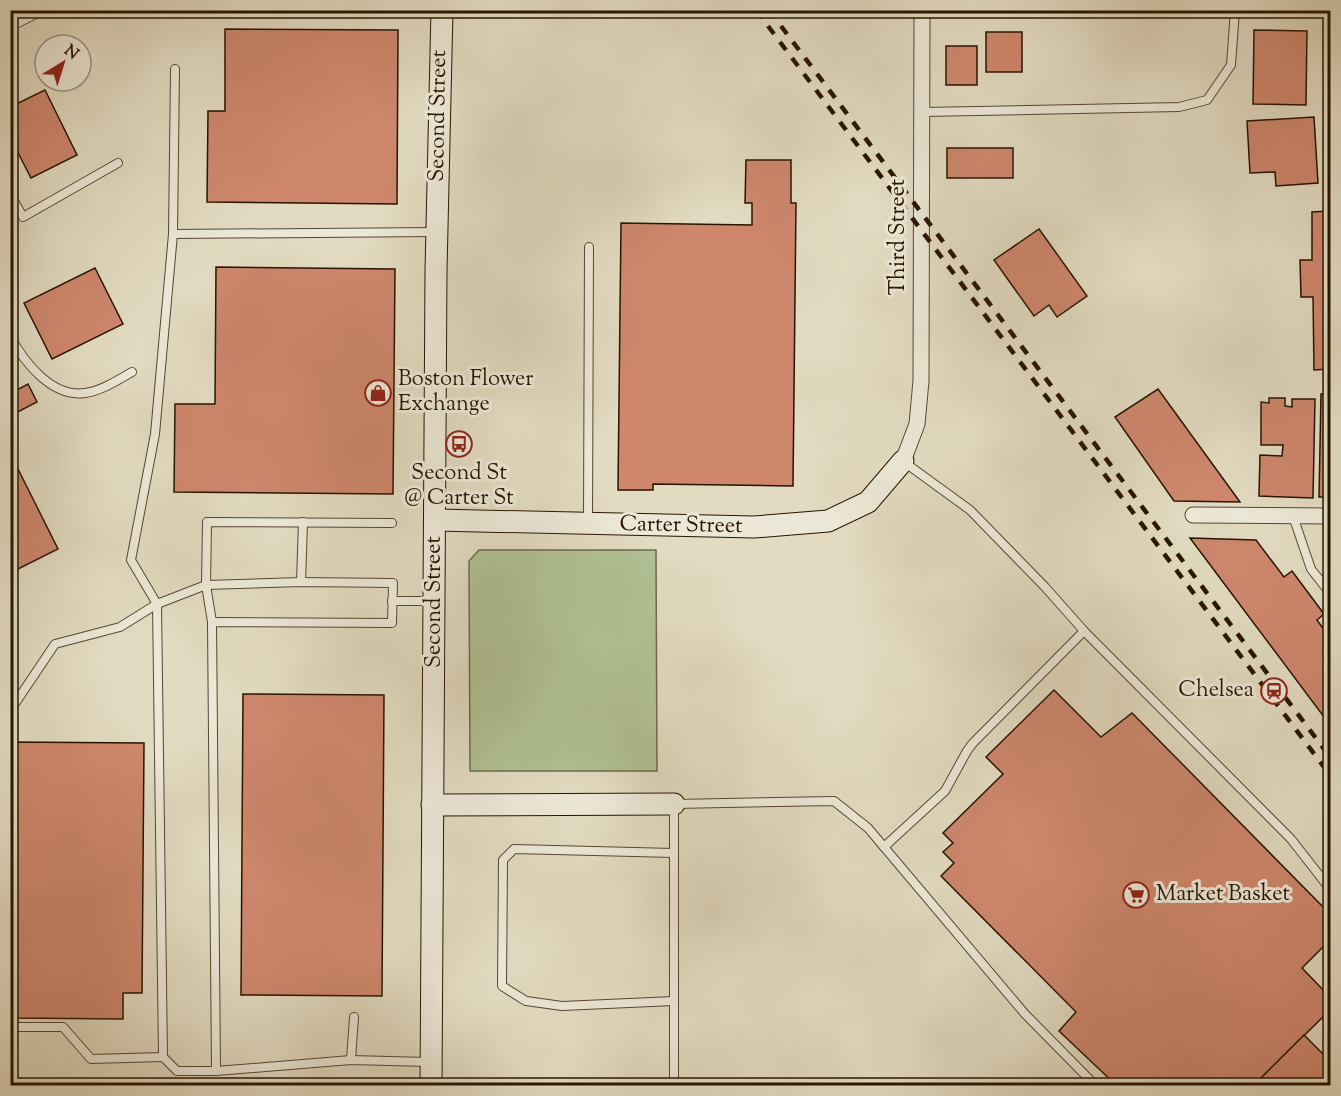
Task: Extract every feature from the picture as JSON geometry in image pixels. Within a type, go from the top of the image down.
[{"type":"main road","name":"Second Street","points":[[431,1086],[437,232],[442,10]]},
{"type":"main road","name":"Carter Street","points":[[436,520],[754,527],[828,521],[868,502],[903,461]]},
{"type":"main road","points":[[432,805],[674,804]]},
{"type":"street","points":[[10,23],[36,10]]},
{"type":"street","name":"Third Street","points":[[903,461],[917,424],[921,381],[922,10]]},
{"type":"street","points":[[1192,515],[1330,516]]},
{"type":"lane","points":[[922,112],[1179,106],[1207,100],[1231,65],[1235,10]]},
{"type":"lane","points":[[163,1058],[157,604],[131,560],[155,434],[173,234],[175,69]]},
{"type":"lane","points":[[10,194],[23,217],[118,163]]},
{"type":"lane","points":[[173,234],[437,232]]},
{"type":"lane","points":[[588,524],[589,247]]},
{"type":"lane","points":[[10,336],[21,354],[35,370],[45,380],[65,392],[84,394],[132,372]]},
{"type":"lane","points":[[903,461],[970,510],[1084,631],[1291,839],[1330,889]]},
{"type":"lane","points":[[1293,516],[1311,569],[1330,593]]},
{"type":"lane","points":[[216,1071],[212,622],[206,585],[207,522],[392,523]]},
{"type":"lane","points":[[301,582],[303,522]]},
{"type":"lane","points":[[10,711],[55,644],[120,627],[157,604],[206,585],[301,582],[393,583],[392,623],[212,622]]},
{"type":"lane","points":[[392,601],[435,601]]},
{"type":"lane","points":[[884,847],[945,791],[973,743],[1084,631]]},
{"type":"lane","points":[[674,1086],[674,804],[834,801],[868,828],[1025,1014],[1096,1086]]},
{"type":"lane","points":[[674,853],[514,849],[503,860],[502,986],[526,1001],[562,1006],[674,1001]]},
{"type":"lane","points":[[351,1060],[354,1017]]},
{"type":"lane","points":[[10,1026],[63,1027],[91,1059],[163,1058],[177,1071],[216,1071],[351,1060],[431,1063]]},
{"type":"green space","points":[[479,550],[656,550],[657,771],[470,771],[469,561]]},
{"type":"building","points":[[225,29],[398,30],[397,204],[207,202],[208,111],[225,111]]},
{"type":"building","points":[[1254,30],[1307,31],[1306,105],[1253,104]]},
{"type":"building","points":[[986,32],[1022,32],[1022,72],[986,72]]},
{"type":"building","points":[[946,46],[977,46],[977,85],[946,85]]},
{"type":"building","points":[[39,93],[46,93],[77,155],[31,178],[10,137],[10,107]]},
{"type":"building","points":[[1314,117],[1318,183],[1276,186],[1275,172],[1250,173],[1247,121]]},
{"type":"building","points":[[947,148],[1013,148],[1013,178],[947,178]]},
{"type":"building","points":[[746,160],[791,160],[791,203],[796,203],[793,486],[653,484],[653,490],[618,490],[621,223],[752,225],[752,203],[745,203]]},
{"type":"building","points":[[1330,211],[1330,369],[1314,370],[1313,297],[1301,297],[1300,260],[1312,260],[1312,212]]},
{"type":"building","points":[[1039,229],[1087,296],[1057,317],[1049,305],[1034,316],[994,260]]},
{"type":"building","points":[[216,267],[395,269],[393,494],[174,492],[175,404],[215,404]]},
{"type":"building","points":[[95,268],[123,324],[52,359],[24,303]]},
{"type":"building","points":[[28,384],[37,402],[10,416],[10,388],[13,392]]},
{"type":"building","points":[[1158,389],[1240,502],[1174,501],[1115,417]]},
{"type":"building","points":[[1321,394],[1330,394],[1330,497],[1319,497]]},
{"type":"building","points":[[1269,398],[1285,398],[1285,406],[1292,407],[1292,399],[1315,399],[1313,498],[1259,496],[1260,455],[1282,456],[1283,445],[1261,445],[1261,402],[1269,403]]},
{"type":"building","points":[[10,453],[58,549],[10,573]]},
{"type":"building","points":[[1190,538],[1256,540],[1284,577],[1292,571],[1324,614],[1317,620],[1330,638],[1330,725]]},
{"type":"building","name":"Market Basket","points":[[1054,690],[1101,737],[1132,713],[1330,914],[1330,940],[1302,968],[1330,997],[1330,1010],[1253,1086],[1117,1086],[1059,1031],[1076,1012],[941,876],[954,863],[943,852],[953,843],[943,833],[1003,774],[986,757]]},
{"type":"building","points":[[243,694],[384,695],[382,996],[241,995]]},
{"type":"building","points":[[10,742],[144,743],[142,993],[123,993],[123,1019],[13,1018],[14,992],[10,992]]},
{"type":"building","points":[[1304,1035],[1330,1061],[1330,1086],[1253,1086]]},
{"type":"railway","points":[[756,10],[1330,775]]},
{"type":"railway","points":[[769,10],[1330,757]]},
{"type":"place","name":"Boston Flower Exchange","points":[[378,393]]},
{"type":"place","name":"Second St @ Carter St","points":[[459,444]]},
{"type":"place","name":"Chelsea","points":[[1274,691]]},
{"type":"place","name":"Market Basket","points":[[1136,895]]}]
